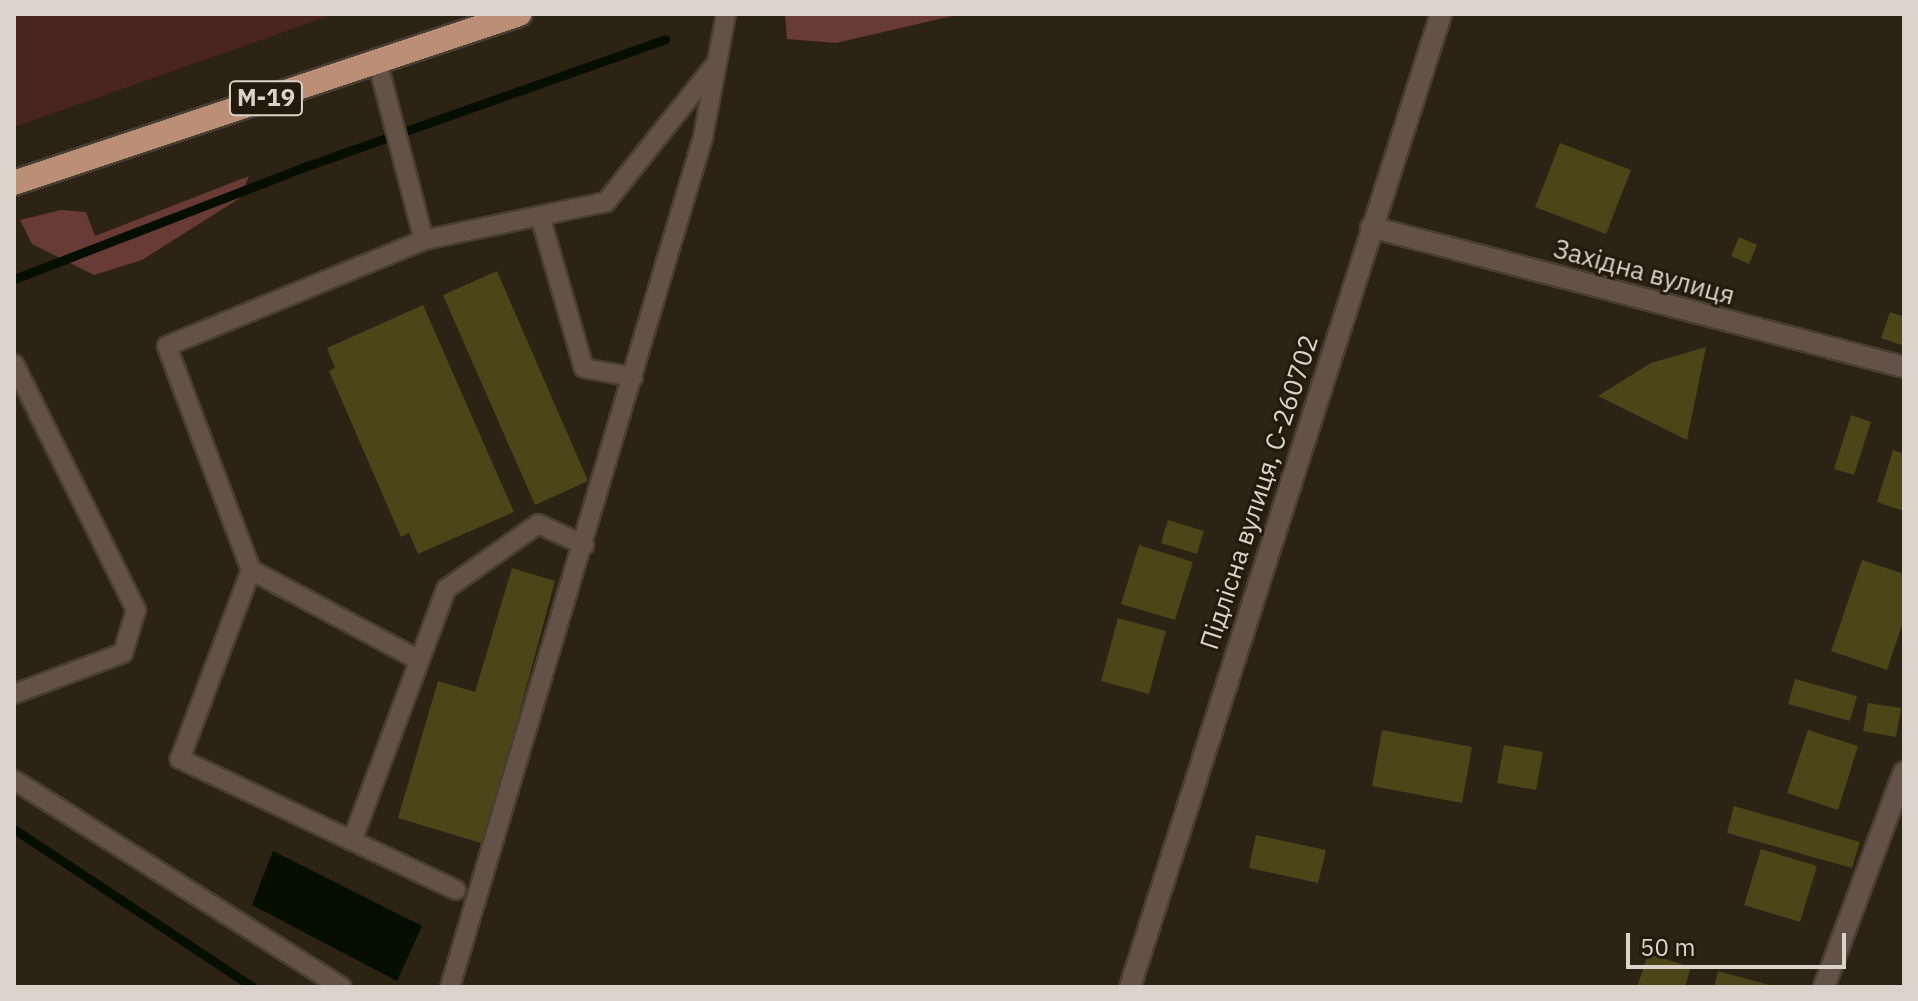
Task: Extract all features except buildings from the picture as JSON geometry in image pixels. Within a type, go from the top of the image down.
[{"type":"highway","name":"М-19","points":[[14,183],[519,14]]},
{"type":"street","name":"Підлісна вулиця, С-260702","points":[[1130,987],[1441,14]]},
{"type":"street","name":"Західна вулиця","points":[[1371,227],[1904,367]]},
{"type":"street","points":[[1824,987],[1904,772]]},
{"type":"lane","points":[[450,987],[703,137],[726,14]]},
{"type":"lane","points":[[377,60],[424,240]]},
{"type":"lane","points":[[456,890],[180,759],[251,570],[167,346],[424,240],[606,202],[715,65]]},
{"type":"lane","points":[[540,216],[584,368],[633,377]]},
{"type":"lane","points":[[14,364],[136,610],[123,653],[14,694]]},
{"type":"lane","points":[[352,841],[446,589],[538,524],[584,545]]},
{"type":"lane","points":[[251,570],[419,660]]},
{"type":"lane","points":[[14,780],[342,987]]},
{"type":"shaded area","points":[[14,14],[335,14],[14,127]]},
{"type":"shaded area","points":[[785,14],[961,14],[836,43],[787,39]]},
{"type":"shaded area","points":[[249,176],[240,198],[142,260],[94,275],[32,244],[20,220],[61,210],[86,212],[95,236]]},
{"type":"shaded area","points":[[273,851],[422,926],[397,981],[252,905]]},
{"type":"waterway","points":[[14,279],[307,166],[665,39]]},
{"type":"waterway","points":[[14,829],[253,987]]}]
